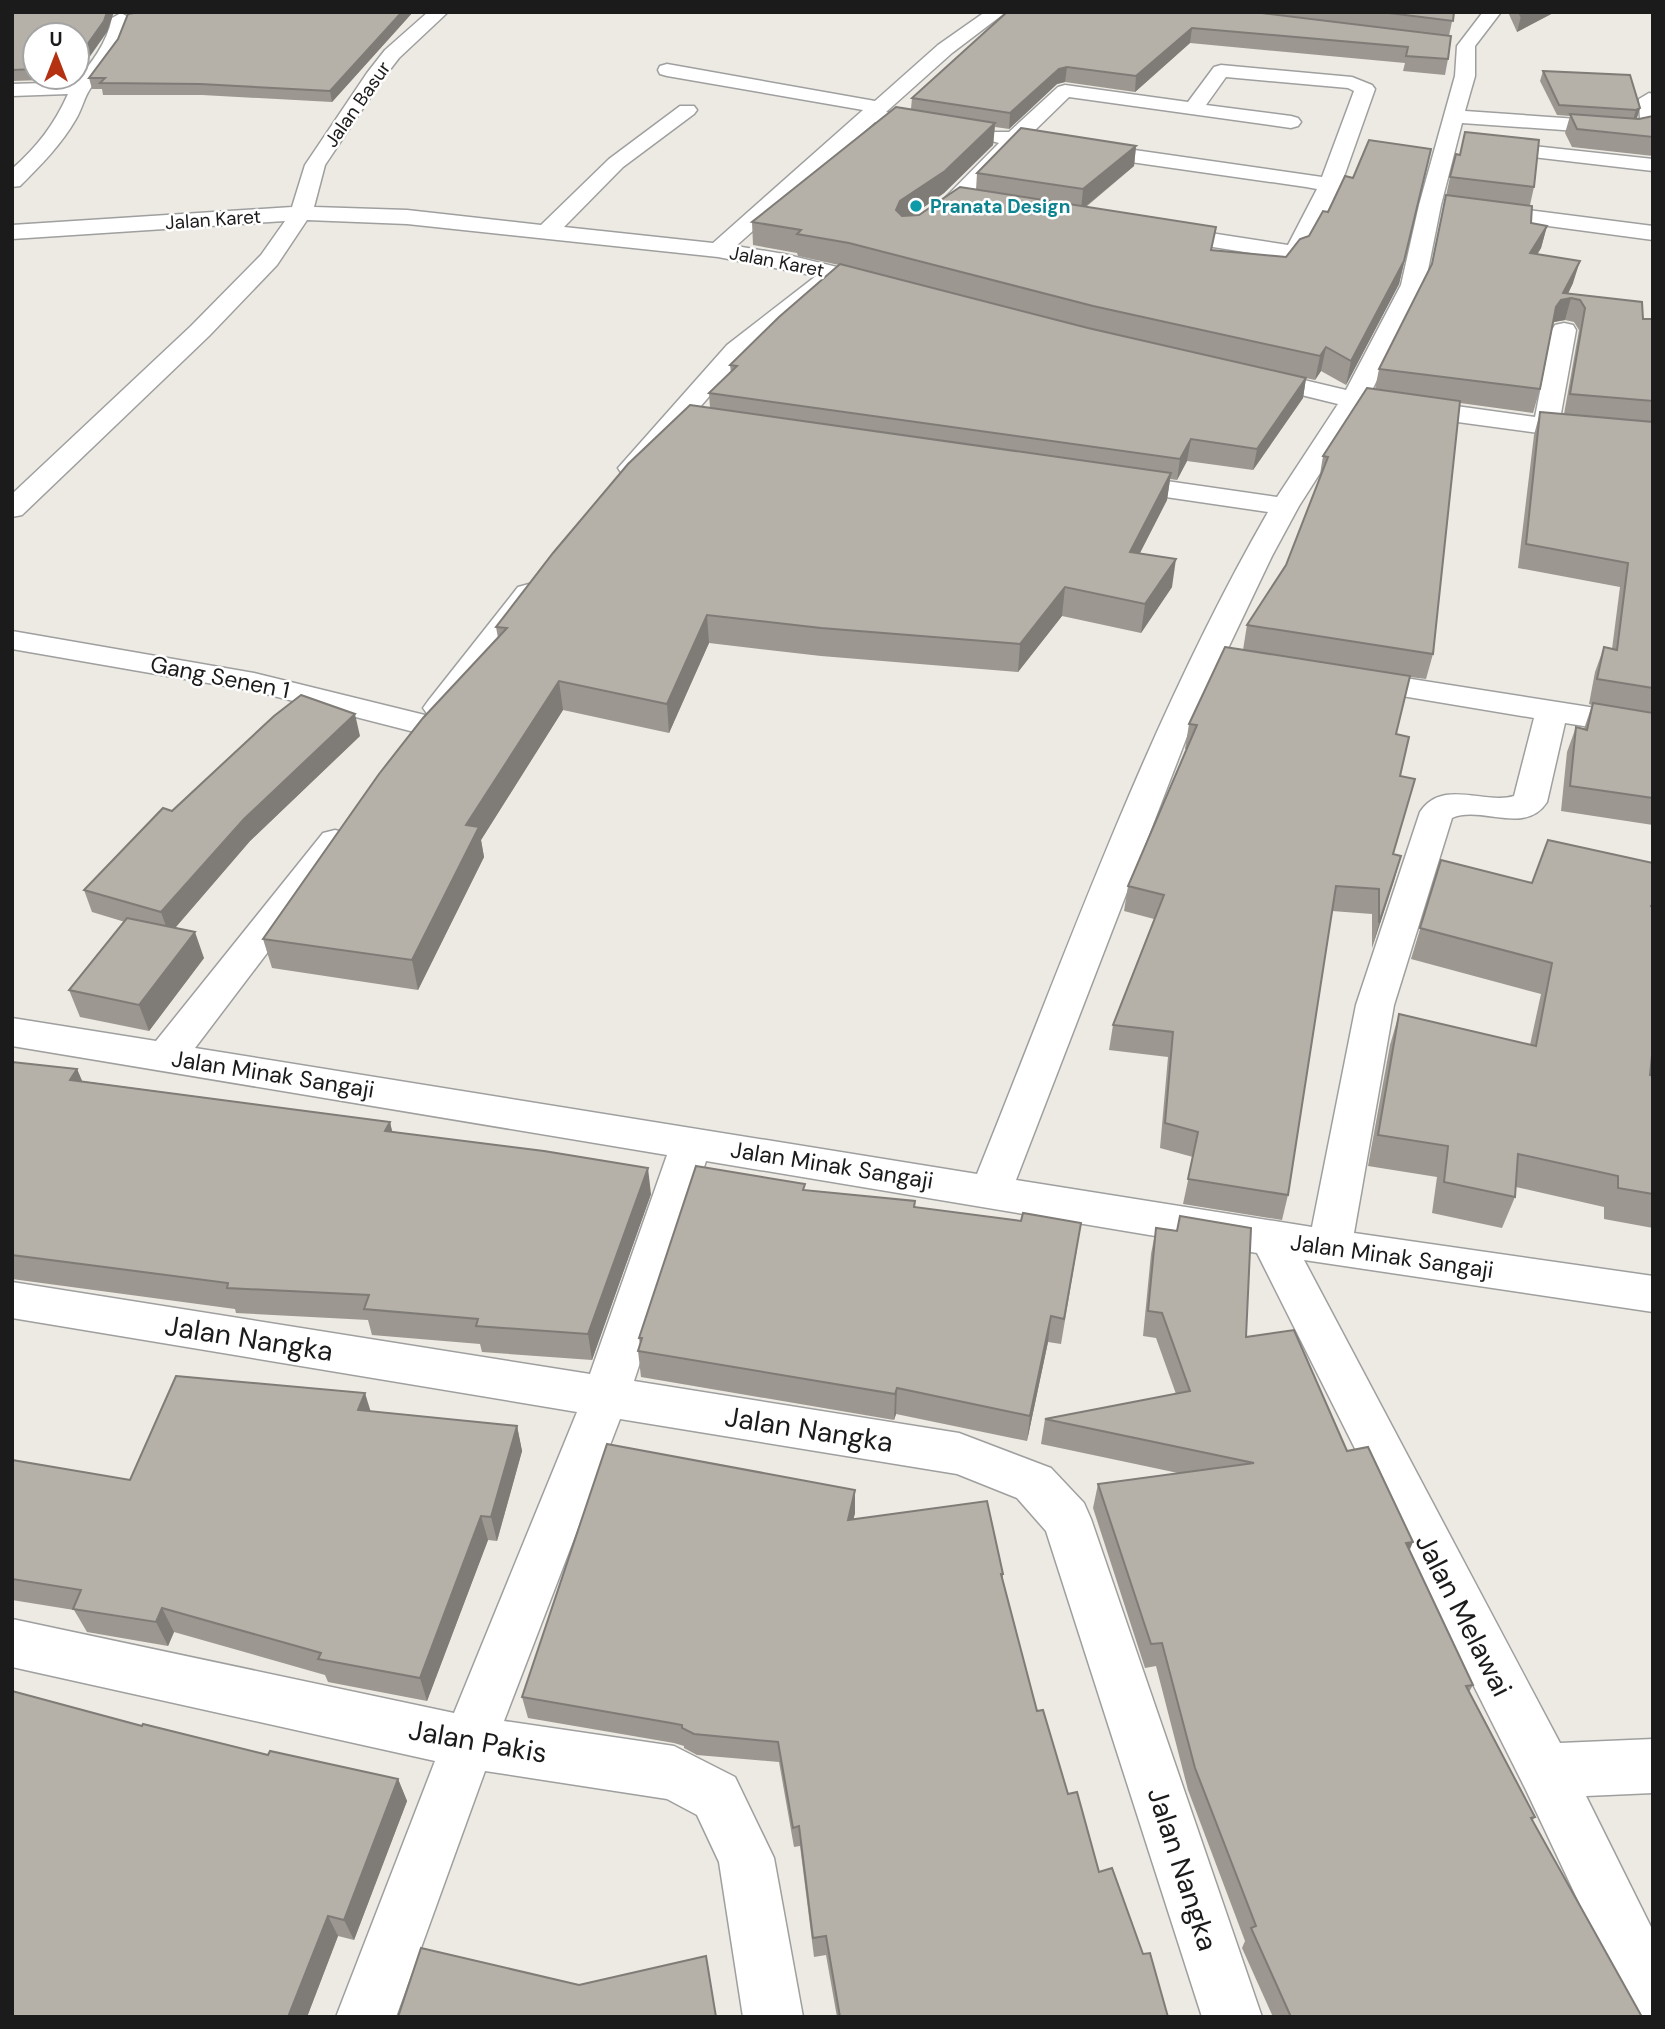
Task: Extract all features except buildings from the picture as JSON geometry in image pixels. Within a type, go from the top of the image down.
[{"type":"street","name":"Jalan Basur","points":[[12,509],[269,260],[301,213],[315,165],[374,77],[392,54],[439,12]]},
{"type":"street","points":[[718,250],[945,49],[998,12]]},
{"type":"street","points":[[991,1191],[1175,726],[1222,659],[1257,556],[1285,506],[1354,400],[1413,285],[1430,205],[1465,76],[1459,45],[1492,12]]},
{"type":"street","points":[[91,76],[118,33],[115,15],[144,15]]},
{"type":"street","points":[[667,70],[968,132],[1330,185]]},
{"type":"street","points":[[1193,109],[1222,71],[1340,82],[1364,89],[1330,185],[1282,278]]},
{"type":"street","points":[[12,181],[45,150],[67,118],[79,91]]},
{"type":"street","points":[[932,216],[954,201],[1065,91],[1291,122]]},
{"type":"street","points":[[1454,116],[1634,129],[1645,127],[1650,121],[1649,99]]},
{"type":"street","points":[[547,231],[616,163],[687,110]]},
{"type":"street","points":[[1447,142],[1653,165]]},
{"type":"street","points":[[954,201],[1295,253]]},
{"type":"street","points":[[1430,205],[1653,233]]},
{"type":"street","name":"Jalan Karet","points":[[12,232],[301,213],[407,217],[718,250],[835,273],[901,290]]},
{"type":"street","points":[[613,491],[687,421],[736,350],[835,273]]},
{"type":"street","points":[[1546,426],[1564,330]]},
{"type":"street","points":[[1228,370],[1354,400],[1546,426],[1653,436]]},
{"type":"street","points":[[1095,479],[1285,506]]},
{"type":"street","name":"Gang Senen 1","points":[[12,640],[254,681],[417,736],[544,573]]},
{"type":"street","points":[[1332,676],[1653,727]]},
{"type":"street","points":[[1330,1245],[1375,1006],[1437,812],[1455,804],[1507,809],[1520,808],[1530,803],[1552,709]]},
{"type":"street","points":[[166,1057],[350,821]]},
{"type":"street","name":"Jalan Minak Sangaji","points":[[12,1032],[1271,1238],[1653,1294]]},
{"type":"street","points":[[366,2017],[469,1742],[606,1396],[692,1142]]},
{"type":"street","name":"Jalan Melawai","points":[[1271,1238],[1545,1771],[1653,1994]]},
{"type":"street","name":"Jalan Nangka","points":[[12,1300],[959,1454],[1034,1483],[1068,1518],[1232,2017]]},
{"type":"street","name":"Jalan Pakis","points":[[12,1643],[469,1742],[674,1773],[716,1796],[746,1858],[773,2017]]},
{"type":"street","points":[[1545,1771],[1653,1766]]},
{"type":"place","name":"Pranata Design","points":[[916,206]]}]
